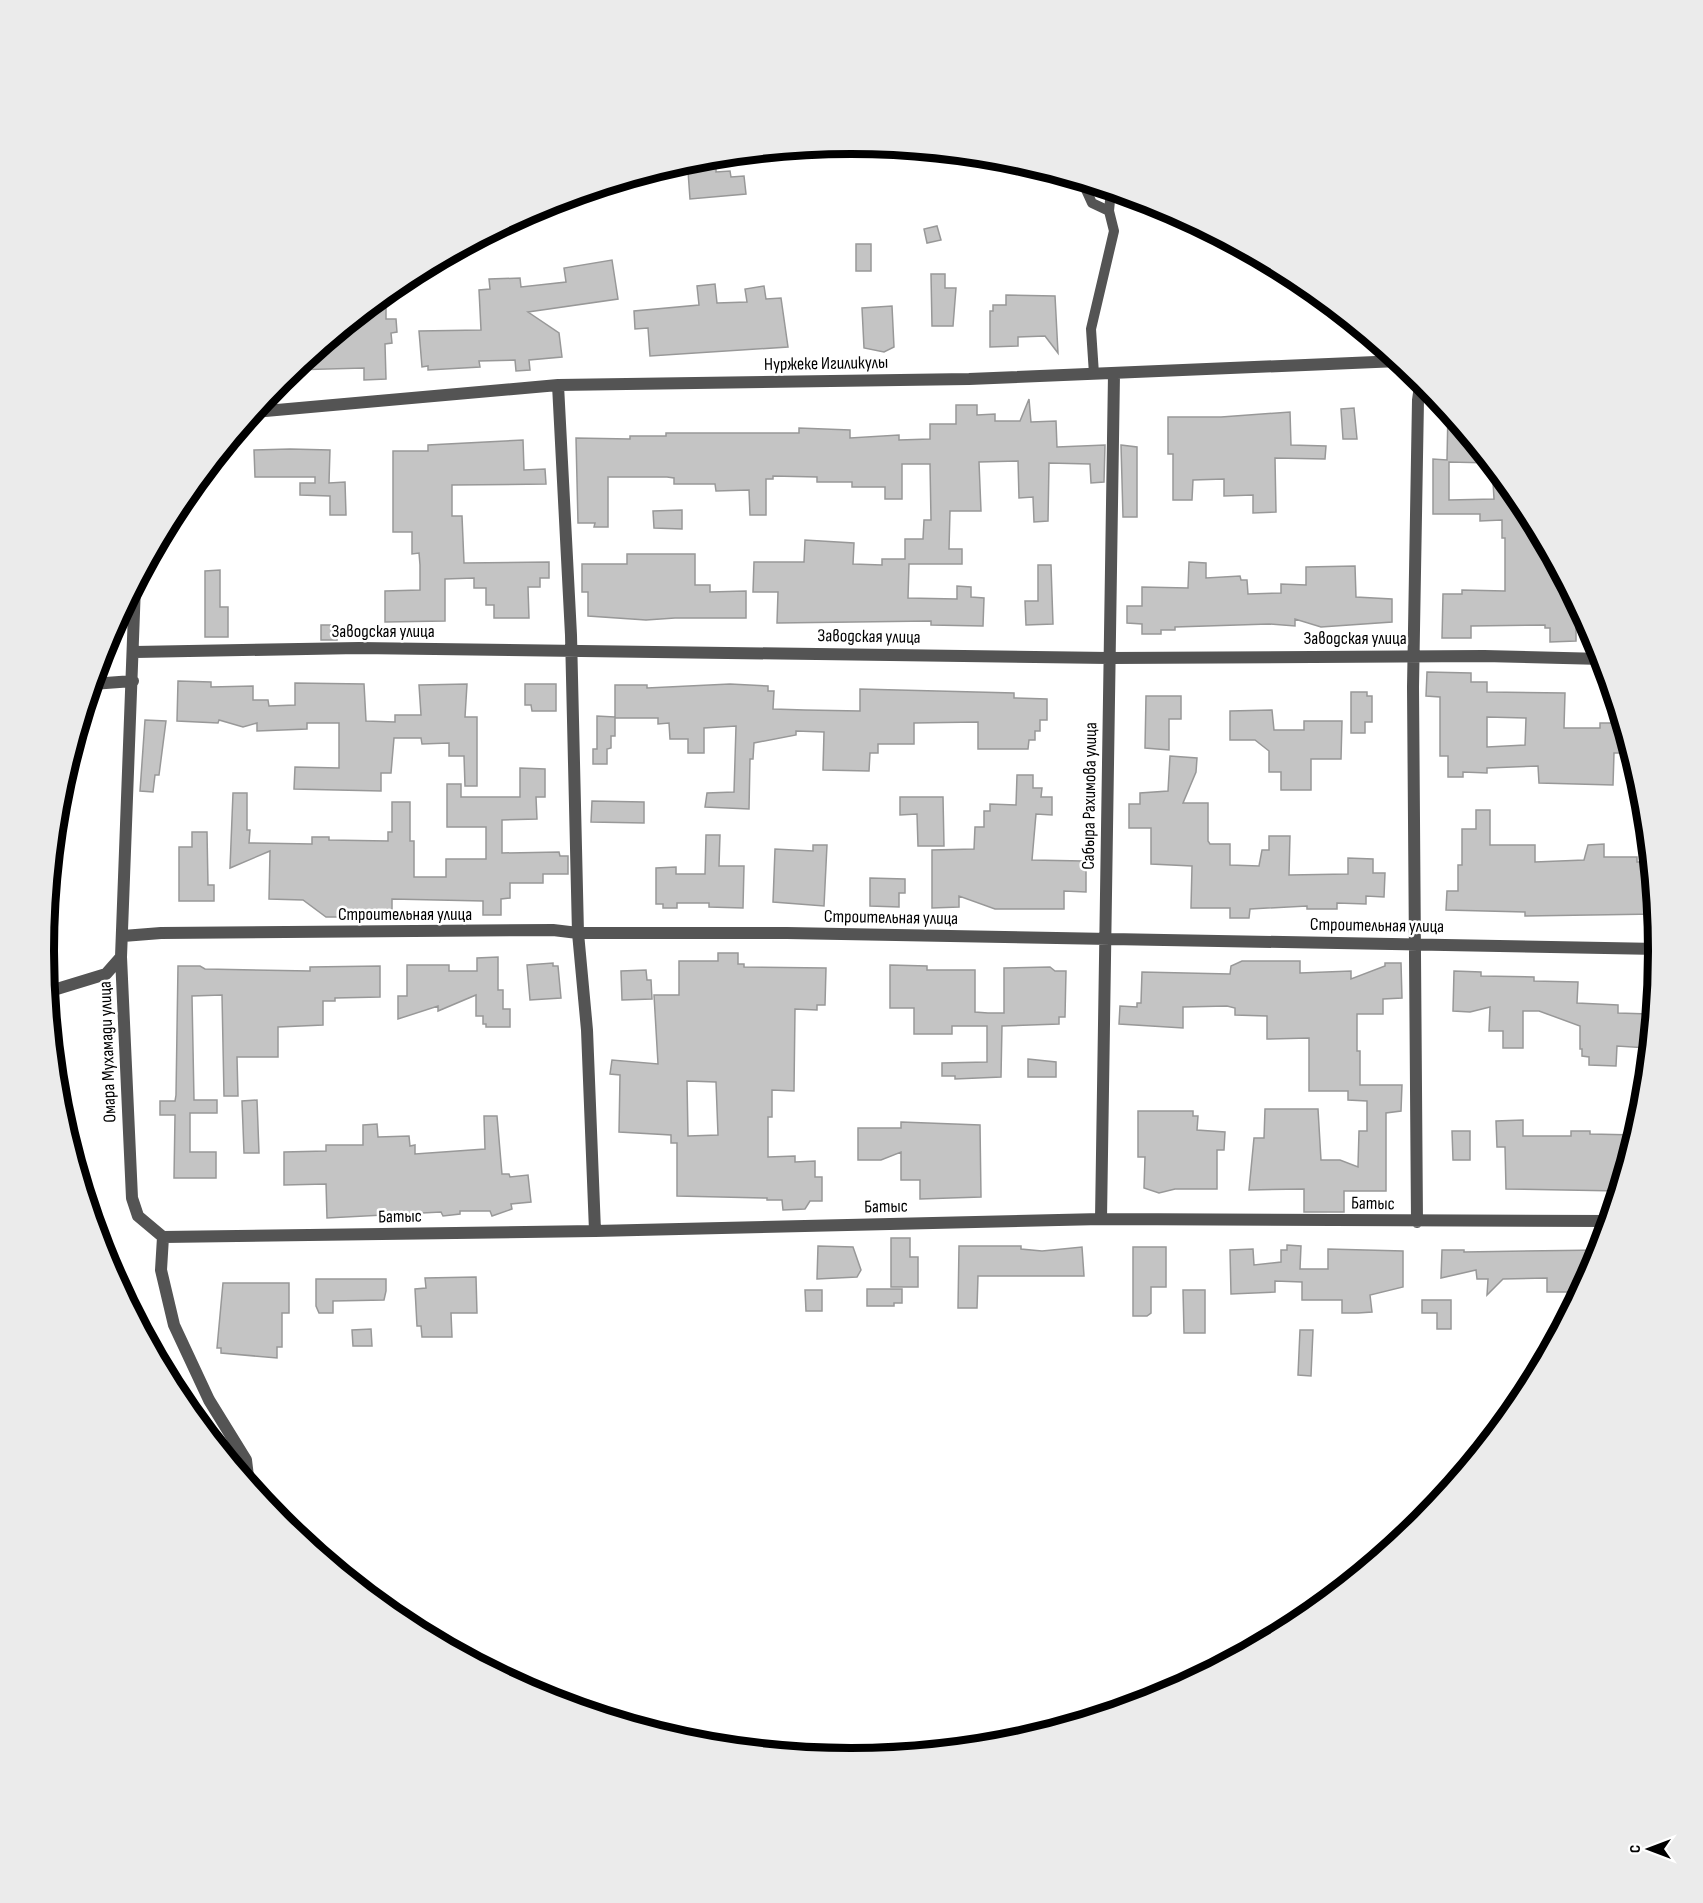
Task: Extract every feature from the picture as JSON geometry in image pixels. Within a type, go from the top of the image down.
[{"type":"street","name":"Нуржеке Игиликулы","points":[[266,411],[558,385],[1094,375],[1387,362]]},
{"type":"street","name":"Сабыра Рахимова улица","points":[[1101,1219],[1114,374]]},
{"type":"street","points":[[558,385],[570,651],[578,933],[587,1030],[595,1231]]},
{"type":"street","points":[[1417,1222],[1413,656],[1419,392]]},
{"type":"street","name":"Омара Мухамади улица","points":[[135,601],[135,652],[121,957],[132,1198],[138,1216],[163,1237]]},
{"type":"street","name":"Заводская улица","points":[[135,652],[359,648],[1109,658],[1413,656],[1593,659]]},
{"type":"street","points":[[101,683],[133,681]]},
{"type":"street","name":"Строительная улица","points":[[123,936],[161,933],[542,930],[578,933],[1104,938],[1649,949]]},
{"type":"street","points":[[55,990],[106,974],[121,957]]},
{"type":"street","name":"Батыс","points":[[163,1237],[595,1231],[1101,1219],[1602,1221]]},
{"type":"street","points":[[163,1237],[161,1270],[174,1325],[209,1400],[246,1460],[247,1471]]},
{"type":"lane","points":[[1086,189],[1092,203],[1109,211]]},
{"type":"lane","points":[[1094,375],[1092,329],[1114,231],[1109,211],[1110,197]]},
{"type":"building","points":[[716,168],[716,172],[730,171],[731,177],[744,176],[746,194],[690,199],[688,171]]},
{"type":"building","points":[[937,226],[941,240],[927,243],[924,229]]},
{"type":"building","points":[[856,244],[871,244],[871,271],[856,271]]},
{"type":"building","points":[[612,260],[618,299],[528,312],[559,333],[562,357],[529,360],[530,370],[516,371],[515,360],[479,361],[480,367],[428,370],[428,366],[422,367],[419,331],[481,330],[479,290],[490,289],[489,279],[520,278],[521,287],[566,282],[564,268]]},
{"type":"building","points":[[931,274],[945,274],[945,288],[956,288],[953,326],[932,326]]},
{"type":"building","points":[[715,284],[717,303],[747,302],[745,289],[764,286],[766,299],[781,298],[788,347],[650,356],[648,328],[635,329],[634,311],[699,305],[697,286]]},
{"type":"building","points":[[1006,295],[1055,296],[1058,353],[1045,336],[1018,337],[1018,346],[990,347],[990,311],[993,311],[993,305],[1006,305]]},
{"type":"building","points":[[892,306],[894,347],[884,352],[864,348],[862,308]]},
{"type":"building","points":[[381,308],[386,308],[386,319],[396,319],[397,332],[391,333],[392,343],[385,344],[386,379],[364,380],[364,368],[307,370],[326,352]]},
{"type":"building","points":[[1029,399],[1031,422],[1056,421],[1057,447],[1105,445],[1104,482],[1091,483],[1090,464],[1049,463],[1048,521],[1034,522],[1033,497],[1019,498],[1018,461],[979,462],[981,511],[950,511],[949,549],[962,549],[962,564],[909,564],[908,598],[957,599],[957,586],[971,587],[971,597],[984,598],[983,626],[931,625],[931,621],[777,623],[778,592],[753,592],[754,562],[804,562],[805,540],[854,543],[853,564],[882,565],[882,559],[905,559],[905,539],[923,539],[924,520],[931,520],[930,464],[902,464],[902,499],[885,499],[885,487],[852,487],[852,482],[817,482],[817,477],[773,476],[773,479],[766,479],[766,515],[750,515],[749,490],[716,491],[715,484],[674,484],[674,478],[667,477],[608,477],[608,527],[594,527],[595,523],[578,523],[576,438],[630,439],[630,436],[666,436],[666,433],[799,433],[799,428],[850,430],[850,438],[899,435],[899,440],[930,439],[930,424],[956,424],[956,405],[977,405],[977,415],[995,414],[995,421],[1020,421]]},
{"type":"building","points":[[1354,408],[1357,439],[1343,439],[1341,409]]},
{"type":"building","points":[[1290,412],[1291,445],[1326,446],[1325,459],[1275,458],[1276,512],[1253,513],[1253,495],[1224,496],[1224,479],[1193,480],[1192,500],[1173,500],[1173,454],[1168,454],[1168,417],[1221,417]]},
{"type":"building","points":[[1448,423],[1481,463],[1449,462],[1449,500],[1494,499],[1493,478],[1515,508],[1567,599],[1576,619],[1576,641],[1550,642],[1550,628],[1545,628],[1545,625],[1471,626],[1471,638],[1442,638],[1443,594],[1462,594],[1462,590],[1505,591],[1505,538],[1502,538],[1502,520],[1480,521],[1480,514],[1433,514],[1433,459],[1447,460]]},
{"type":"building","points":[[523,440],[524,470],[545,469],[546,484],[452,485],[452,516],[462,516],[464,563],[549,562],[549,578],[540,578],[540,587],[528,587],[529,618],[494,618],[494,605],[486,605],[486,588],[474,588],[474,578],[445,579],[445,621],[385,622],[385,591],[420,590],[419,553],[412,554],[412,532],[393,532],[393,451],[428,451],[428,445]]},
{"type":"building","points":[[1121,445],[1137,447],[1137,517],[1123,517]]},
{"type":"building","points":[[254,450],[330,450],[329,483],[345,482],[346,515],[330,515],[330,496],[300,495],[300,483],[315,483],[315,477],[255,477]]},
{"type":"building","points":[[682,510],[682,529],[654,528],[653,511]]},
{"type":"building","points":[[627,554],[695,554],[695,585],[710,585],[710,592],[746,591],[746,618],[646,620],[588,616],[588,592],[582,592],[582,564],[627,564]]},
{"type":"building","points":[[1189,562],[1206,563],[1206,578],[1240,576],[1241,580],[1247,580],[1248,594],[1281,593],[1281,584],[1306,585],[1306,567],[1355,566],[1356,597],[1392,599],[1392,622],[1321,627],[1295,619],[1295,626],[1269,624],[1175,627],[1175,630],[1161,630],[1161,634],[1142,634],[1142,624],[1127,623],[1127,606],[1142,606],[1142,587],[1188,588]]},
{"type":"building","points":[[1038,565],[1051,565],[1053,624],[1026,625],[1025,601],[1038,601]]},
{"type":"building","points":[[220,570],[220,607],[228,607],[228,637],[205,637],[205,571]]},
{"type":"building","points":[[321,625],[336,625],[337,640],[321,640]]},
{"type":"building","points":[[1427,672],[1471,673],[1471,682],[1487,682],[1487,692],[1565,693],[1564,728],[1600,728],[1600,723],[1615,723],[1624,753],[1614,753],[1613,785],[1539,783],[1538,766],[1487,768],[1487,773],[1463,772],[1463,777],[1448,777],[1448,756],[1440,756],[1440,697],[1426,696]],"holes":[[[1487,717],[1526,718],[1525,745],[1487,747]]]},
{"type":"building","points":[[178,681],[211,682],[211,687],[253,686],[253,700],[268,700],[269,706],[295,705],[295,683],[364,684],[366,721],[395,722],[395,715],[421,715],[419,685],[467,684],[465,717],[477,717],[477,786],[465,786],[464,756],[449,756],[449,743],[422,744],[421,738],[394,738],[391,773],[381,773],[381,791],[294,789],[295,767],[339,768],[339,723],[307,723],[307,729],[257,731],[257,723],[243,727],[219,720],[218,723],[177,721]]},
{"type":"building","points":[[525,684],[556,684],[556,711],[532,711],[531,705],[525,705]]},
{"type":"building","points":[[730,684],[768,686],[768,691],[774,691],[773,709],[860,711],[860,689],[1014,693],[1014,698],[1047,699],[1047,720],[1040,720],[1040,731],[1035,731],[1035,740],[1029,740],[1028,749],[978,749],[978,722],[914,723],[914,744],[878,744],[878,753],[870,753],[869,771],[823,770],[824,732],[796,731],[796,735],[754,743],[753,759],[750,759],[749,809],[705,807],[707,793],[734,792],[736,726],[704,728],[704,753],[688,753],[688,739],[670,739],[669,723],[658,724],[658,718],[615,718],[615,736],[611,736],[611,748],[607,749],[607,764],[593,764],[593,749],[597,749],[597,716],[615,717],[615,685],[647,685],[647,688]]},
{"type":"building","points":[[1351,692],[1367,692],[1367,696],[1372,696],[1372,722],[1365,722],[1365,733],[1351,733]]},
{"type":"building","points":[[1146,696],[1181,696],[1181,719],[1169,719],[1169,750],[1145,748]]},
{"type":"building","points":[[1272,710],[1274,730],[1304,730],[1304,721],[1342,721],[1341,759],[1311,759],[1311,790],[1281,790],[1281,772],[1269,772],[1269,751],[1255,740],[1230,740],[1230,711]]},
{"type":"building","points":[[145,720],[166,721],[159,775],[155,775],[153,792],[140,791]]},
{"type":"building","points":[[1170,756],[1197,758],[1196,772],[1183,803],[1208,803],[1208,841],[1210,844],[1230,844],[1230,865],[1259,866],[1262,850],[1269,850],[1269,836],[1290,836],[1289,875],[1348,874],[1348,858],[1373,859],[1373,873],[1385,873],[1384,897],[1366,896],[1366,904],[1337,903],[1337,909],[1307,909],[1307,906],[1250,909],[1249,918],[1230,918],[1230,908],[1191,908],[1192,866],[1151,864],[1151,828],[1129,828],[1129,804],[1140,804],[1140,793],[1168,791]]},
{"type":"building","points":[[520,768],[545,769],[545,797],[536,797],[537,819],[502,820],[502,853],[559,852],[560,856],[568,856],[568,874],[543,874],[543,883],[510,883],[510,898],[501,899],[501,915],[483,915],[483,901],[392,899],[392,914],[341,914],[341,917],[326,917],[303,900],[269,899],[270,851],[230,868],[233,793],[247,793],[249,843],[312,844],[312,837],[329,837],[329,840],[388,841],[388,832],[392,832],[392,802],[410,802],[410,841],[414,841],[414,877],[446,877],[446,859],[486,859],[486,827],[447,827],[447,784],[461,784],[461,797],[520,797]]},
{"type":"building","points":[[1017,775],[1033,775],[1033,788],[1042,788],[1041,797],[1052,797],[1052,815],[1036,814],[1032,860],[1083,861],[1083,865],[1086,865],[1086,892],[1064,891],[1064,909],[995,909],[959,896],[959,907],[932,908],[932,850],[974,849],[975,827],[984,827],[984,811],[990,811],[990,804],[1016,805]]},
{"type":"building","points":[[900,797],[943,797],[944,846],[918,846],[917,814],[900,815]]},
{"type":"building","points":[[592,801],[644,802],[644,823],[591,822]]},
{"type":"building","points":[[1476,810],[1490,810],[1490,845],[1535,845],[1535,862],[1584,860],[1588,845],[1604,844],[1604,857],[1637,857],[1637,862],[1643,862],[1648,914],[1525,916],[1525,912],[1446,910],[1447,891],[1458,891],[1458,865],[1462,865],[1462,829],[1476,829]]},
{"type":"building","points":[[192,832],[207,832],[208,885],[214,885],[214,901],[179,901],[179,847],[192,847]]},
{"type":"building","points":[[706,835],[720,835],[719,866],[744,866],[743,908],[709,907],[709,903],[677,903],[677,908],[663,908],[663,904],[656,904],[656,868],[676,867],[676,874],[705,874]]},
{"type":"building","points":[[813,845],[827,845],[824,906],[773,902],[775,849],[813,851]]},
{"type":"building","points":[[870,878],[905,879],[905,893],[899,893],[899,907],[870,906]]},
{"type":"building","points":[[718,953],[738,953],[738,964],[744,964],[744,967],[826,968],[825,1005],[817,1005],[817,1010],[795,1009],[794,1091],[772,1090],[772,1117],[768,1117],[768,1157],[795,1156],[795,1162],[815,1161],[815,1177],[822,1177],[822,1201],[810,1201],[805,1209],[783,1210],[782,1200],[767,1200],[767,1198],[677,1196],[677,1143],[671,1143],[671,1135],[619,1132],[620,1075],[610,1074],[612,1060],[658,1064],[654,995],[679,995],[679,961],[718,961]],"holes":[[[687,1081],[716,1082],[718,1135],[688,1136]]]},
{"type":"building","points":[[498,957],[498,990],[503,990],[503,1009],[510,1009],[510,1027],[486,1027],[486,1024],[483,1024],[483,1016],[476,1016],[476,995],[438,1011],[438,1006],[398,1019],[398,996],[407,996],[407,965],[449,965],[449,971],[477,971],[477,958]]},
{"type":"building","points":[[1242,961],[1300,961],[1300,973],[1351,971],[1351,979],[1385,966],[1385,963],[1401,963],[1402,998],[1383,999],[1383,1014],[1357,1014],[1360,1085],[1402,1085],[1401,1111],[1386,1113],[1386,1191],[1344,1191],[1344,1212],[1304,1212],[1304,1189],[1249,1190],[1254,1138],[1264,1138],[1265,1109],[1318,1109],[1321,1160],[1340,1160],[1358,1167],[1359,1131],[1367,1131],[1367,1101],[1348,1100],[1348,1091],[1309,1091],[1309,1038],[1267,1039],[1267,1016],[1235,1015],[1235,1008],[1227,1006],[1183,1007],[1183,1028],[1119,1024],[1120,1006],[1137,1007],[1137,1003],[1141,1003],[1142,972],[1230,974],[1231,966]]},
{"type":"building","points":[[553,963],[553,966],[558,966],[561,998],[530,1000],[527,965]]},
{"type":"building","points":[[890,965],[927,966],[927,970],[975,970],[975,1012],[988,1013],[1004,1013],[1004,968],[1050,967],[1055,971],[1066,971],[1065,1017],[1059,1017],[1059,1024],[1002,1026],[1001,1077],[955,1079],[955,1076],[942,1076],[942,1063],[987,1062],[987,1026],[952,1026],[952,1034],[914,1034],[914,1008],[890,1008]]},
{"type":"building","points":[[178,966],[200,966],[205,969],[310,971],[310,967],[380,966],[380,997],[335,998],[335,1001],[323,1001],[323,1025],[278,1027],[278,1057],[237,1057],[238,1096],[224,1096],[222,995],[192,996],[194,1100],[217,1100],[217,1113],[190,1113],[190,1152],[216,1152],[216,1178],[174,1178],[175,1115],[160,1115],[160,1101],[175,1101],[176,1095]]},
{"type":"building","points":[[646,970],[647,980],[651,980],[652,999],[622,1000],[621,971]]},
{"type":"building","points":[[1454,971],[1481,972],[1481,976],[1534,977],[1534,981],[1578,982],[1577,1003],[1618,1005],[1618,1013],[1646,1014],[1643,1048],[1617,1046],[1616,1066],[1589,1065],[1589,1057],[1582,1056],[1582,1049],[1580,1049],[1580,1026],[1539,1011],[1523,1011],[1523,1048],[1503,1048],[1503,1031],[1489,1031],[1490,1007],[1470,1012],[1453,1011]]},
{"type":"building","points":[[1028,1059],[1056,1062],[1056,1077],[1028,1077]]},
{"type":"building","points":[[257,1100],[259,1153],[244,1153],[242,1101]]},
{"type":"building","points":[[1138,1111],[1193,1111],[1193,1116],[1198,1116],[1197,1130],[1225,1132],[1224,1150],[1217,1150],[1217,1189],[1175,1189],[1159,1193],[1144,1188],[1145,1157],[1138,1157]]},
{"type":"building","points":[[484,1116],[497,1116],[502,1174],[509,1174],[510,1177],[528,1175],[531,1202],[511,1204],[512,1209],[492,1216],[490,1211],[460,1211],[460,1214],[443,1216],[441,1212],[327,1218],[326,1184],[284,1185],[284,1152],[326,1151],[326,1145],[363,1145],[363,1125],[377,1124],[378,1137],[409,1136],[410,1146],[415,1145],[415,1154],[485,1149]]},
{"type":"building","points":[[1523,1120],[1523,1136],[1571,1136],[1571,1131],[1627,1135],[1612,1191],[1506,1189],[1505,1147],[1497,1147],[1496,1121]]},
{"type":"building","points":[[901,1122],[980,1125],[981,1197],[920,1199],[920,1180],[901,1180],[901,1152],[881,1160],[858,1160],[858,1128],[901,1128]]},
{"type":"building","points":[[1452,1131],[1470,1131],[1470,1160],[1453,1160]]},
{"type":"building","points":[[891,1238],[910,1238],[910,1257],[918,1257],[918,1287],[891,1287]]},
{"type":"building","points":[[1287,1245],[1301,1246],[1300,1269],[1328,1269],[1328,1249],[1403,1251],[1403,1287],[1370,1295],[1372,1312],[1358,1313],[1342,1313],[1342,1300],[1302,1300],[1302,1282],[1275,1281],[1275,1292],[1231,1294],[1230,1250],[1253,1249],[1254,1265],[1281,1262],[1281,1250],[1287,1250]]},
{"type":"building","points":[[818,1246],[853,1247],[861,1270],[857,1277],[817,1279]]},
{"type":"building","points":[[959,1246],[1021,1246],[1021,1249],[1042,1251],[1082,1247],[1084,1276],[978,1276],[977,1308],[958,1308]]},
{"type":"building","points":[[1133,1247],[1166,1247],[1166,1287],[1151,1287],[1151,1313],[1147,1316],[1133,1316]]},
{"type":"building","points":[[1442,1250],[1464,1250],[1464,1252],[1591,1250],[1572,1292],[1547,1292],[1547,1278],[1503,1279],[1487,1295],[1488,1279],[1477,1279],[1476,1270],[1441,1278]]},
{"type":"building","points":[[476,1277],[477,1313],[451,1313],[452,1337],[422,1337],[421,1326],[417,1326],[415,1289],[426,1288],[425,1278]]},
{"type":"building","points":[[316,1279],[386,1279],[384,1300],[333,1301],[333,1313],[319,1313],[316,1306]]},
{"type":"building","points":[[223,1283],[289,1283],[289,1313],[282,1313],[282,1347],[277,1347],[277,1358],[221,1353],[221,1348],[217,1348]]},
{"type":"building","points":[[867,1289],[902,1289],[902,1303],[894,1303],[894,1306],[867,1306]]},
{"type":"building","points":[[805,1290],[822,1290],[822,1311],[806,1311]]},
{"type":"building","points":[[1183,1290],[1205,1290],[1205,1333],[1184,1333]]},
{"type":"building","points":[[1422,1300],[1451,1300],[1451,1329],[1437,1329],[1437,1313],[1422,1313]]},
{"type":"building","points":[[371,1329],[372,1346],[353,1346],[352,1330]]},
{"type":"building","points":[[1300,1330],[1313,1330],[1311,1376],[1298,1375]]}]
